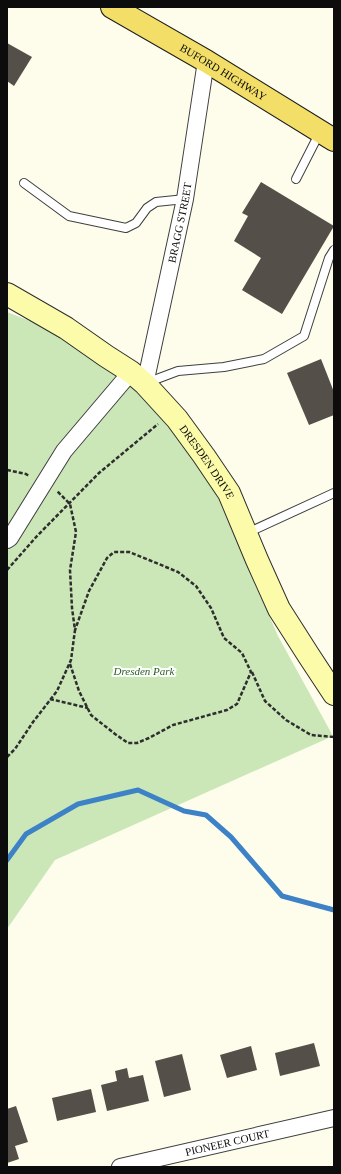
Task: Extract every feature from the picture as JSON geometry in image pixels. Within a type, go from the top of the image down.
[{"type":"main road","name":"BUFORD HIGHWAY","points":[[112,7],[206,61],[327,136]]},
{"type":"street","name":"BRAGG STREET","points":[[138,378],[185,199],[206,61]]},
{"type":"street","name":"DRESDEN DRIVE","points":[[7,294],[66,328],[138,378],[177,419],[228,493],[279,609],[334,694]]},
{"type":"street","points":[[7,540],[10,538],[64,451],[138,378]]},
{"type":"street","name":"PIONEER COURT","points":[[120,1167],[334,1118]]},
{"type":"lane","points":[[296,179],[327,136]]},
{"type":"lane","points":[[24,183],[69,216],[126,228],[136,223],[147,208],[156,202],[185,199]]},
{"type":"lane","points":[[138,378],[178,370],[224,367],[264,359],[304,336],[329,258],[334,250]]},
{"type":"lane","points":[[245,533],[334,493]]},
{"type":"path","points":[[7,570],[37,536],[99,473],[159,422]]},
{"type":"path","points":[[7,470],[26,474],[32,477]]},
{"type":"path","points":[[55,490],[70,504],[76,532],[70,570],[75,630]]},
{"type":"path","points":[[7,757],[16,749],[33,722],[57,691],[70,664],[75,630],[89,592],[107,558],[114,552],[129,552],[178,572],[196,586],[211,608],[224,638],[242,653],[265,701],[286,720],[311,735],[334,737]]},
{"type":"path","points":[[70,664],[79,691],[91,715],[128,743],[137,743],[150,738],[173,724],[227,710],[237,704],[251,672]]},
{"type":"path","points":[[50,700],[88,708]]},
{"type":"green space","name":"Dresden Park","points":[[7,312],[38,324],[74,343],[143,395],[188,451],[218,498],[278,636],[333,736],[55,860],[7,929]]},
{"type":"building","points":[[7,43],[32,57],[14,86],[7,81]]},
{"type":"building","points":[[261,182],[334,226],[282,314],[242,290],[261,258],[234,241],[248,216],[242,213]]},
{"type":"building","points":[[321,359],[334,392],[334,415],[309,425],[287,373]]},
{"type":"building","points":[[314,1043],[320,1066],[280,1076],[275,1053]]},
{"type":"building","points":[[251,1046],[257,1070],[227,1078],[220,1055]]},
{"type":"building","points":[[182,1054],[191,1090],[164,1097],[155,1061]]},
{"type":"building","points":[[127,1068],[129,1078],[143,1075],[149,1101],[107,1111],[101,1085],[117,1081],[115,1071]]},
{"type":"building","points":[[91,1089],[96,1112],[57,1121],[52,1098]]},
{"type":"building","points":[[16,1106],[28,1142],[15,1146],[19,1159],[7,1163],[7,1109]]},
{"type":"waterway","points":[[7,860],[26,834],[78,804],[138,790],[184,811],[206,815],[231,837],[282,896],[334,910]]}]
